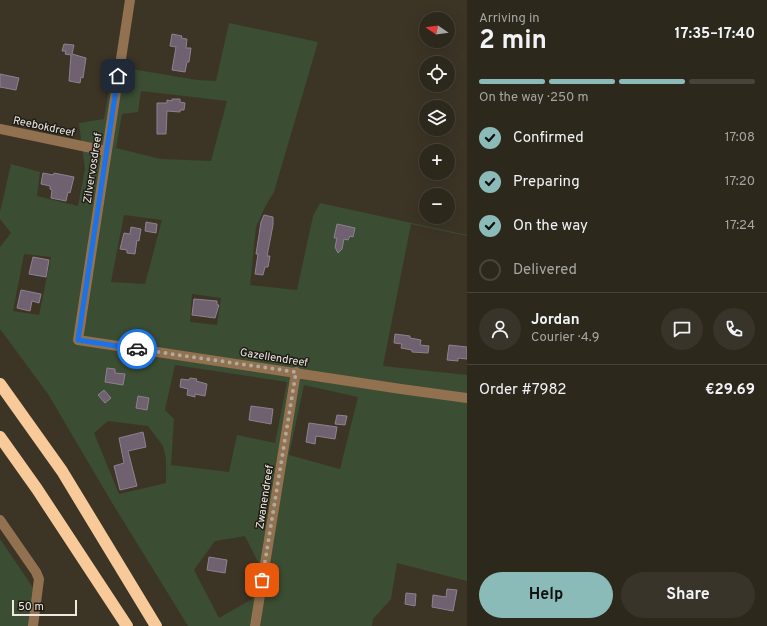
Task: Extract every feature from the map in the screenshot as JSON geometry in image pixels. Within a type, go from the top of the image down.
[{"type":"highway","points":[[0,384],[62,471],[156,626]]},
{"type":"highway","points":[[0,437],[37,489],[127,626]]},
{"type":"street","name":"Zilvervosdreef","points":[[78,340],[130,0]]},
{"type":"street","name":"Reebokdreef","points":[[0,129],[106,151]]},
{"type":"street","name":"Gazellendreef","points":[[78,340],[467,398]]},
{"type":"street","name":"Zwanendreef","points":[[254,626],[296,372]]},
{"type":"street","points":[[0,521],[36,572],[39,579],[32,626]]},
{"type":"green space","points":[[229,23],[318,42],[274,192],[256,227],[250,285],[297,290],[313,216],[320,203],[467,235],[411,224],[383,366],[467,375],[467,581],[397,563],[391,599],[373,619],[372,626],[188,626],[111,501],[48,394],[0,329],[0,247],[11,233],[0,219],[0,212],[11,164],[40,172],[37,196],[78,206],[85,169],[79,123],[104,119],[113,66],[197,80],[216,81]],"holes":[[[141,91],[227,101],[211,161],[161,159],[116,148],[122,114],[138,112]],[[124,215],[162,220],[145,284],[111,282]],[[24,254],[51,257],[39,315],[13,311]],[[192,294],[221,298],[217,325],[190,322]],[[175,365],[287,382],[275,443],[237,435],[229,472],[171,465],[174,419],[165,410]],[[304,385],[358,397],[340,469],[289,455]],[[108,421],[148,426],[163,446],[166,459],[166,483],[119,494],[94,433]],[[245,536],[259,564],[252,599],[219,618],[194,570],[215,541]]]},
{"type":"green space","points":[[0,539],[38,595],[33,626],[0,626]]},
{"type":"building","points":[[172,34],[182,36],[181,38],[187,39],[186,48],[191,48],[189,62],[187,62],[185,72],[172,70],[176,47],[170,46]]},
{"type":"building","points":[[64,44],[74,45],[72,54],[86,58],[83,78],[81,77],[80,83],[69,81],[71,55],[65,54],[66,51],[62,51]]},
{"type":"building","points":[[0,74],[19,78],[16,90],[0,87]]},
{"type":"building","points":[[172,99],[180,99],[180,102],[185,103],[184,110],[180,110],[180,112],[167,111],[166,134],[157,134],[157,103],[167,103],[167,100],[172,101]]},
{"type":"building","points":[[43,173],[53,175],[54,173],[74,177],[70,193],[68,192],[66,201],[51,198],[52,190],[50,189],[50,186],[41,184]]},
{"type":"building","points":[[264,215],[273,217],[273,225],[267,256],[270,256],[268,267],[265,267],[263,275],[255,274],[258,254],[256,254],[261,222]]},
{"type":"building","points":[[146,222],[157,224],[156,233],[145,231]]},
{"type":"building","points":[[337,224],[355,228],[353,237],[350,236],[348,240],[344,239],[342,249],[338,253],[335,247],[337,238],[334,238]]},
{"type":"building","points":[[131,227],[141,229],[139,241],[137,240],[135,254],[127,253],[127,250],[120,249],[124,233],[130,234]]},
{"type":"building","points":[[33,257],[49,260],[46,277],[29,274]]},
{"type":"building","points":[[21,290],[41,294],[39,303],[32,301],[30,311],[17,308]]},
{"type":"building","points":[[194,299],[217,301],[217,305],[219,305],[215,318],[192,315]]},
{"type":"building","points":[[395,334],[410,336],[410,338],[421,340],[420,345],[429,346],[428,353],[412,352],[412,350],[401,348],[402,344],[394,343]]},
{"type":"building","points":[[449,345],[467,347],[467,359],[458,358],[458,361],[447,360]]},
{"type":"building","points":[[107,368],[115,369],[115,373],[125,374],[123,385],[105,382]]},
{"type":"building","points":[[190,378],[197,379],[196,381],[207,384],[205,396],[195,394],[195,397],[187,395],[188,389],[180,387],[181,379],[189,380]]},
{"type":"building","points":[[104,390],[111,398],[105,403],[98,395]]},
{"type":"building","points":[[138,396],[149,398],[147,410],[136,408]]},
{"type":"building","points":[[251,406],[273,409],[271,424],[249,420]]},
{"type":"building","points":[[337,415],[347,416],[345,425],[335,424]]},
{"type":"building","points":[[309,423],[337,427],[335,439],[316,436],[315,444],[306,442]]},
{"type":"building","points":[[143,432],[146,447],[128,451],[137,486],[120,490],[114,466],[124,463],[119,438]]},
{"type":"building","points":[[209,557],[227,560],[225,573],[207,570]]},
{"type":"building","points":[[447,589],[457,590],[453,611],[432,607],[433,595],[446,597]]},
{"type":"building","points":[[406,593],[416,594],[415,606],[405,604]]},
{"type":"way so far","points":[[137,349],[296,372],[262,580]]},
{"type":"route","points":[[118,76],[78,340],[137,349]]}]
